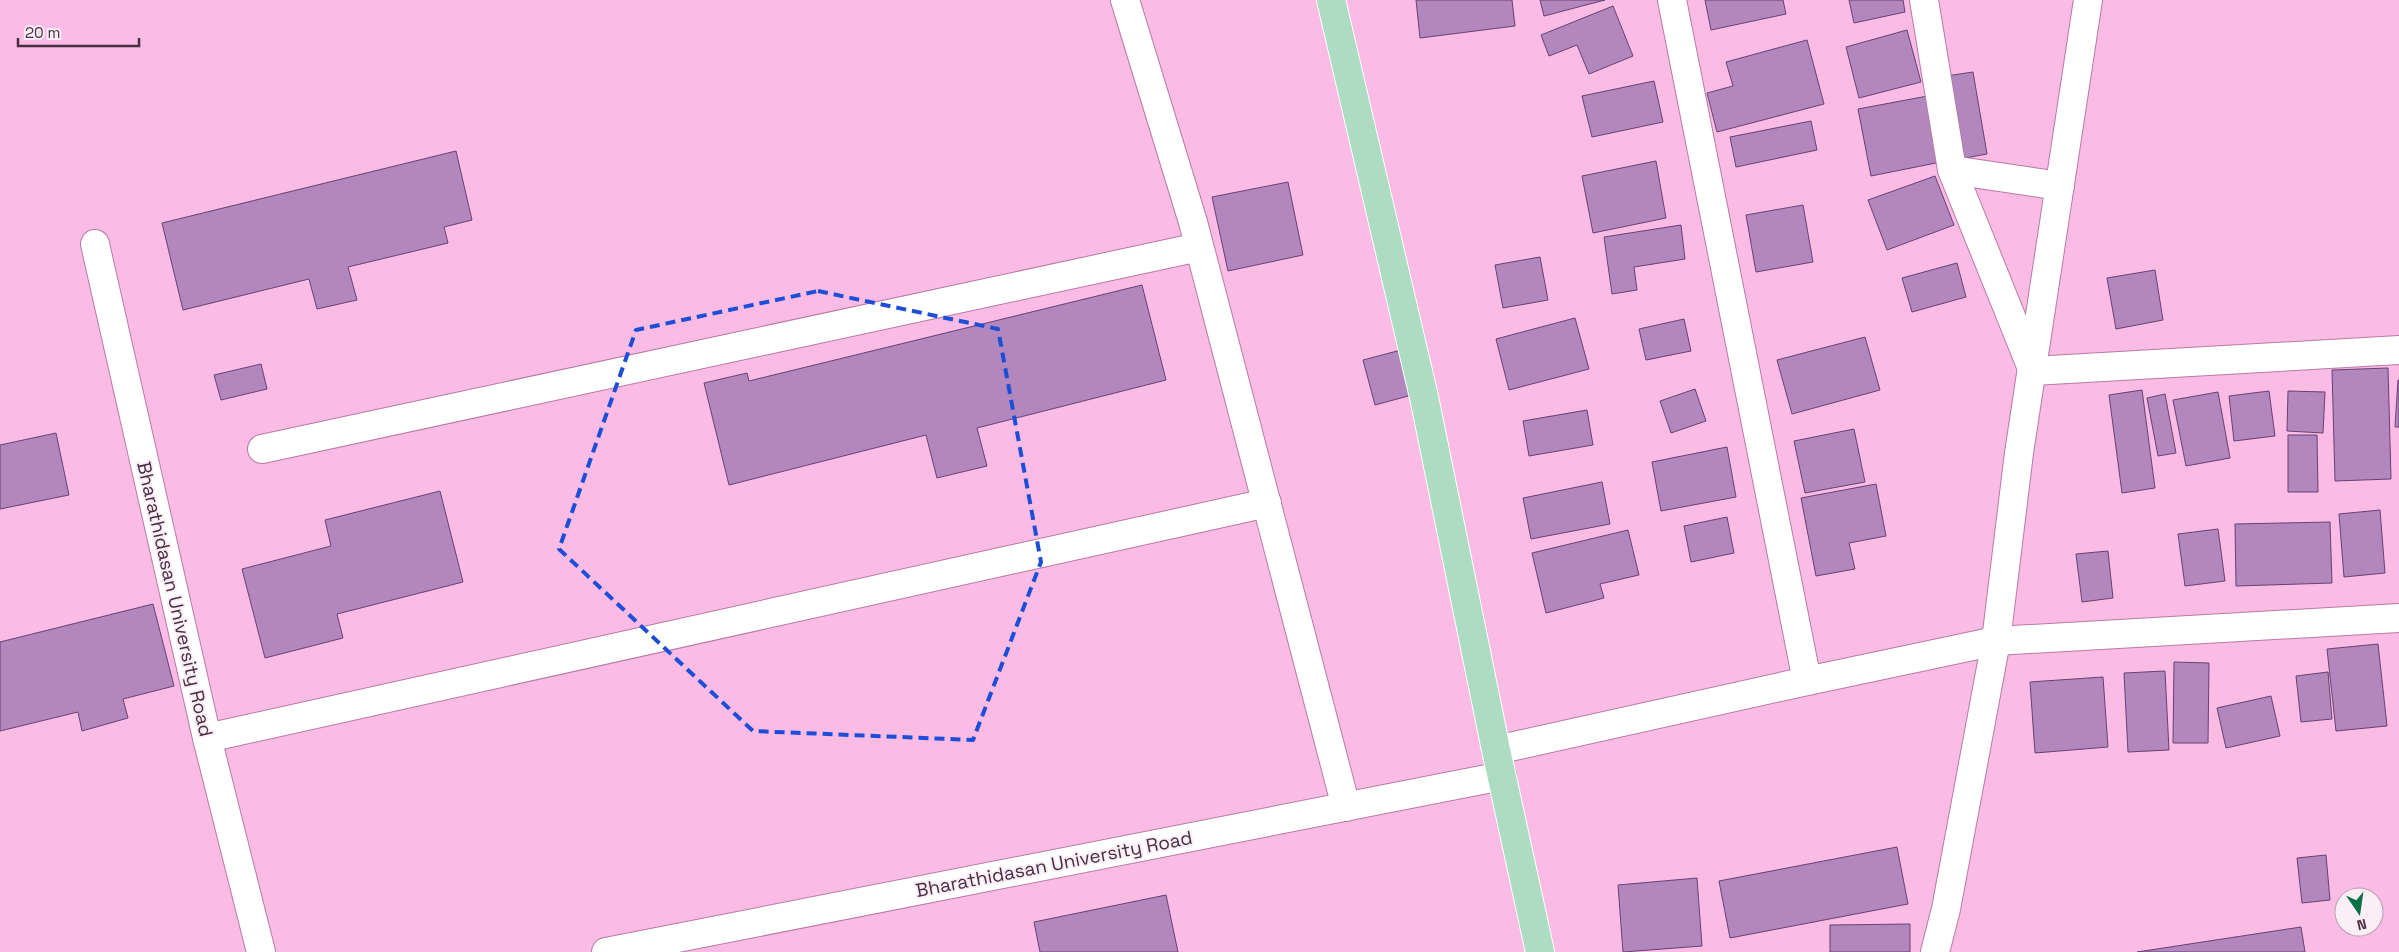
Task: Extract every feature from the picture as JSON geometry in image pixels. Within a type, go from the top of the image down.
[{"type":"main road","points":[[1331,0],[1424,397],[1496,750],[1540,952]]},
{"type":"street","points":[[1125,0],[1199,247],[1346,807]]},
{"type":"street","points":[[1672,0],[1807,680]]},
{"type":"street","points":[[1924,0],[1952,170],[2033,371]]},
{"type":"street","points":[[1935,952],[1946,909],[1996,641],[2019,453],[2088,0]]},
{"type":"street","points":[[1952,170],[2060,186]]},
{"type":"street","name":"Bharathidasan University Road","points":[[95,244],[207,738],[261,952]]},
{"type":"street","points":[[262,449],[1199,247]]},
{"type":"street","points":[[2033,371],[2399,350]]},
{"type":"street","points":[[207,738],[1266,503]]},
{"type":"street","points":[[1496,750],[1807,680],[1996,641],[2399,618]]},
{"type":"street","name":"Bharathidasan University Road","points":[[606,952],[1502,776]]},
{"type":"highlighted area","points":[[818,291],[998,329],[1041,562],[973,740],[753,731],[559,549],[636,330]]},
{"type":"building","points":[[1416,0],[1512,0],[1515,26],[1420,38]]},
{"type":"building","points":[[1540,0],[1605,0],[1544,16]]},
{"type":"building","points":[[1705,0],[1783,0],[1786,14],[1711,30]]},
{"type":"building","points":[[1849,0],[1903,0],[1905,12],[1854,23]]},
{"type":"building","points":[[1613,6],[1633,56],[1589,74],[1577,45],[1549,56],[1541,35]]},
{"type":"building","points":[[1907,30],[1921,82],[1859,98],[1846,47]]},
{"type":"building","points":[[1807,40],[1824,104],[1717,132],[1707,93],[1733,86],[1726,62]]},
{"type":"building","points":[[1973,72],[1987,154],[1960,159],[1946,76]]},
{"type":"building","points":[[1654,81],[1663,122],[1592,137],[1582,96]]},
{"type":"building","points":[[1933,95],[1946,161],[1871,176],[1858,109]]},
{"type":"building","points":[[1811,121],[1817,150],[1736,167],[1730,137]]},
{"type":"building","points":[[456,151],[472,220],[444,227],[448,243],[348,267],[357,300],[317,309],[309,279],[183,310],[162,223]]},
{"type":"building","points":[[1656,161],[1666,218],[1593,233],[1582,176]]},
{"type":"building","points":[[1935,176],[1954,225],[1887,250],[1868,200]]},
{"type":"building","points":[[1288,182],[1303,255],[1228,271],[1212,197]]},
{"type":"building","points":[[1803,205],[1813,262],[1756,272],[1746,215]]},
{"type":"building","points":[[1681,225],[1685,259],[1634,267],[1637,290],[1612,294],[1604,237]]},
{"type":"building","points":[[1540,257],[1548,300],[1503,308],[1495,265]]},
{"type":"building","points":[[1957,263],[1966,297],[1912,312],[1902,278]]},
{"type":"building","points":[[2155,270],[2163,320],[2116,329],[2107,278]]},
{"type":"building","points":[[1142,285],[1166,380],[977,428],[987,466],[937,478],[926,435],[729,485],[704,383],[747,373],[749,381]]},
{"type":"building","points":[[1575,318],[1589,369],[1509,390],[1496,339]]},
{"type":"building","points":[[1684,319],[1691,351],[1646,360],[1639,329]]},
{"type":"building","points":[[1865,337],[1880,390],[1792,414],[1777,360]]},
{"type":"building","points":[[1401,350],[1412,395],[1375,405],[1363,360]]},
{"type":"building","points":[[261,364],[267,389],[221,400],[214,375]]},
{"type":"building","points":[[2388,368],[2391,479],[2335,481],[2332,370]]},
{"type":"building","points":[[2398,380],[2399,427],[2395,427]]},
{"type":"building","points":[[1695,389],[1706,421],[1671,433],[1660,401]]},
{"type":"building","points":[[2142,390],[2155,488],[2122,493],[2109,395]]},
{"type":"building","points":[[2269,391],[2275,436],[2234,441],[2229,396]]},
{"type":"building","points":[[2288,391],[2325,392],[2323,433],[2287,431]]},
{"type":"building","points":[[2218,392],[2230,458],[2186,466],[2173,400]]},
{"type":"building","points":[[2165,394],[2176,453],[2158,456],[2147,398]]},
{"type":"building","points":[[1587,410],[1593,445],[1529,456],[1523,421]]},
{"type":"building","points":[[1854,429],[1865,482],[1805,493],[1794,441]]},
{"type":"building","points":[[56,433],[69,495],[0,509],[0,445]]},
{"type":"building","points":[[2288,435],[2317,435],[2318,492],[2288,492]]},
{"type":"building","points":[[1727,447],[1736,497],[1661,511],[1652,462]]},
{"type":"building","points":[[1602,482],[1610,524],[1531,539],[1523,498]]},
{"type":"building","points":[[1876,484],[1886,536],[1849,543],[1855,569],[1816,576],[1801,498]]},
{"type":"building","points":[[440,491],[463,582],[337,614],[343,638],[265,658],[242,569],[331,546],[325,520]]},
{"type":"building","points":[[2380,510],[2385,573],[2344,577],[2339,514]]},
{"type":"building","points":[[1727,517],[1734,553],[1691,562],[1684,526]]},
{"type":"building","points":[[2330,522],[2332,583],[2236,586],[2235,524]]},
{"type":"building","points":[[2218,529],[2225,581],[2185,586],[2178,534]]},
{"type":"building","points":[[1628,530],[1639,575],[1600,584],[1604,598],[1546,613],[1532,553]]},
{"type":"building","points":[[2108,551],[2113,598],[2082,602],[2076,554]]},
{"type":"building","points":[[153,604],[174,686],[123,699],[128,718],[82,731],[78,712],[0,731],[0,642]]},
{"type":"building","points":[[2378,644],[2387,726],[2336,731],[2327,649]]},
{"type":"building","points":[[2174,662],[2209,663],[2208,743],[2173,743]]},
{"type":"building","points":[[2165,671],[2169,750],[2128,752],[2124,673]]},
{"type":"building","points":[[2328,672],[2332,719],[2301,722],[2296,676]]},
{"type":"building","points":[[2103,677],[2108,747],[2035,753],[2030,682]]},
{"type":"building","points":[[2271,696],[2280,736],[2226,748],[2217,708]]},
{"type":"building","points":[[1897,847],[1908,904],[1730,938],[1719,881]]},
{"type":"building","points":[[2326,855],[2330,900],[2302,903],[2297,858]]},
{"type":"building","points":[[1697,878],[1702,946],[1623,952],[1618,885]]},
{"type":"building","points":[[1166,895],[1178,952],[1040,952],[1034,922]]},
{"type":"building","points":[[1910,924],[1910,952],[1830,952],[1830,925]]},
{"type":"building","points":[[2301,927],[2305,952],[2137,952]]}]
